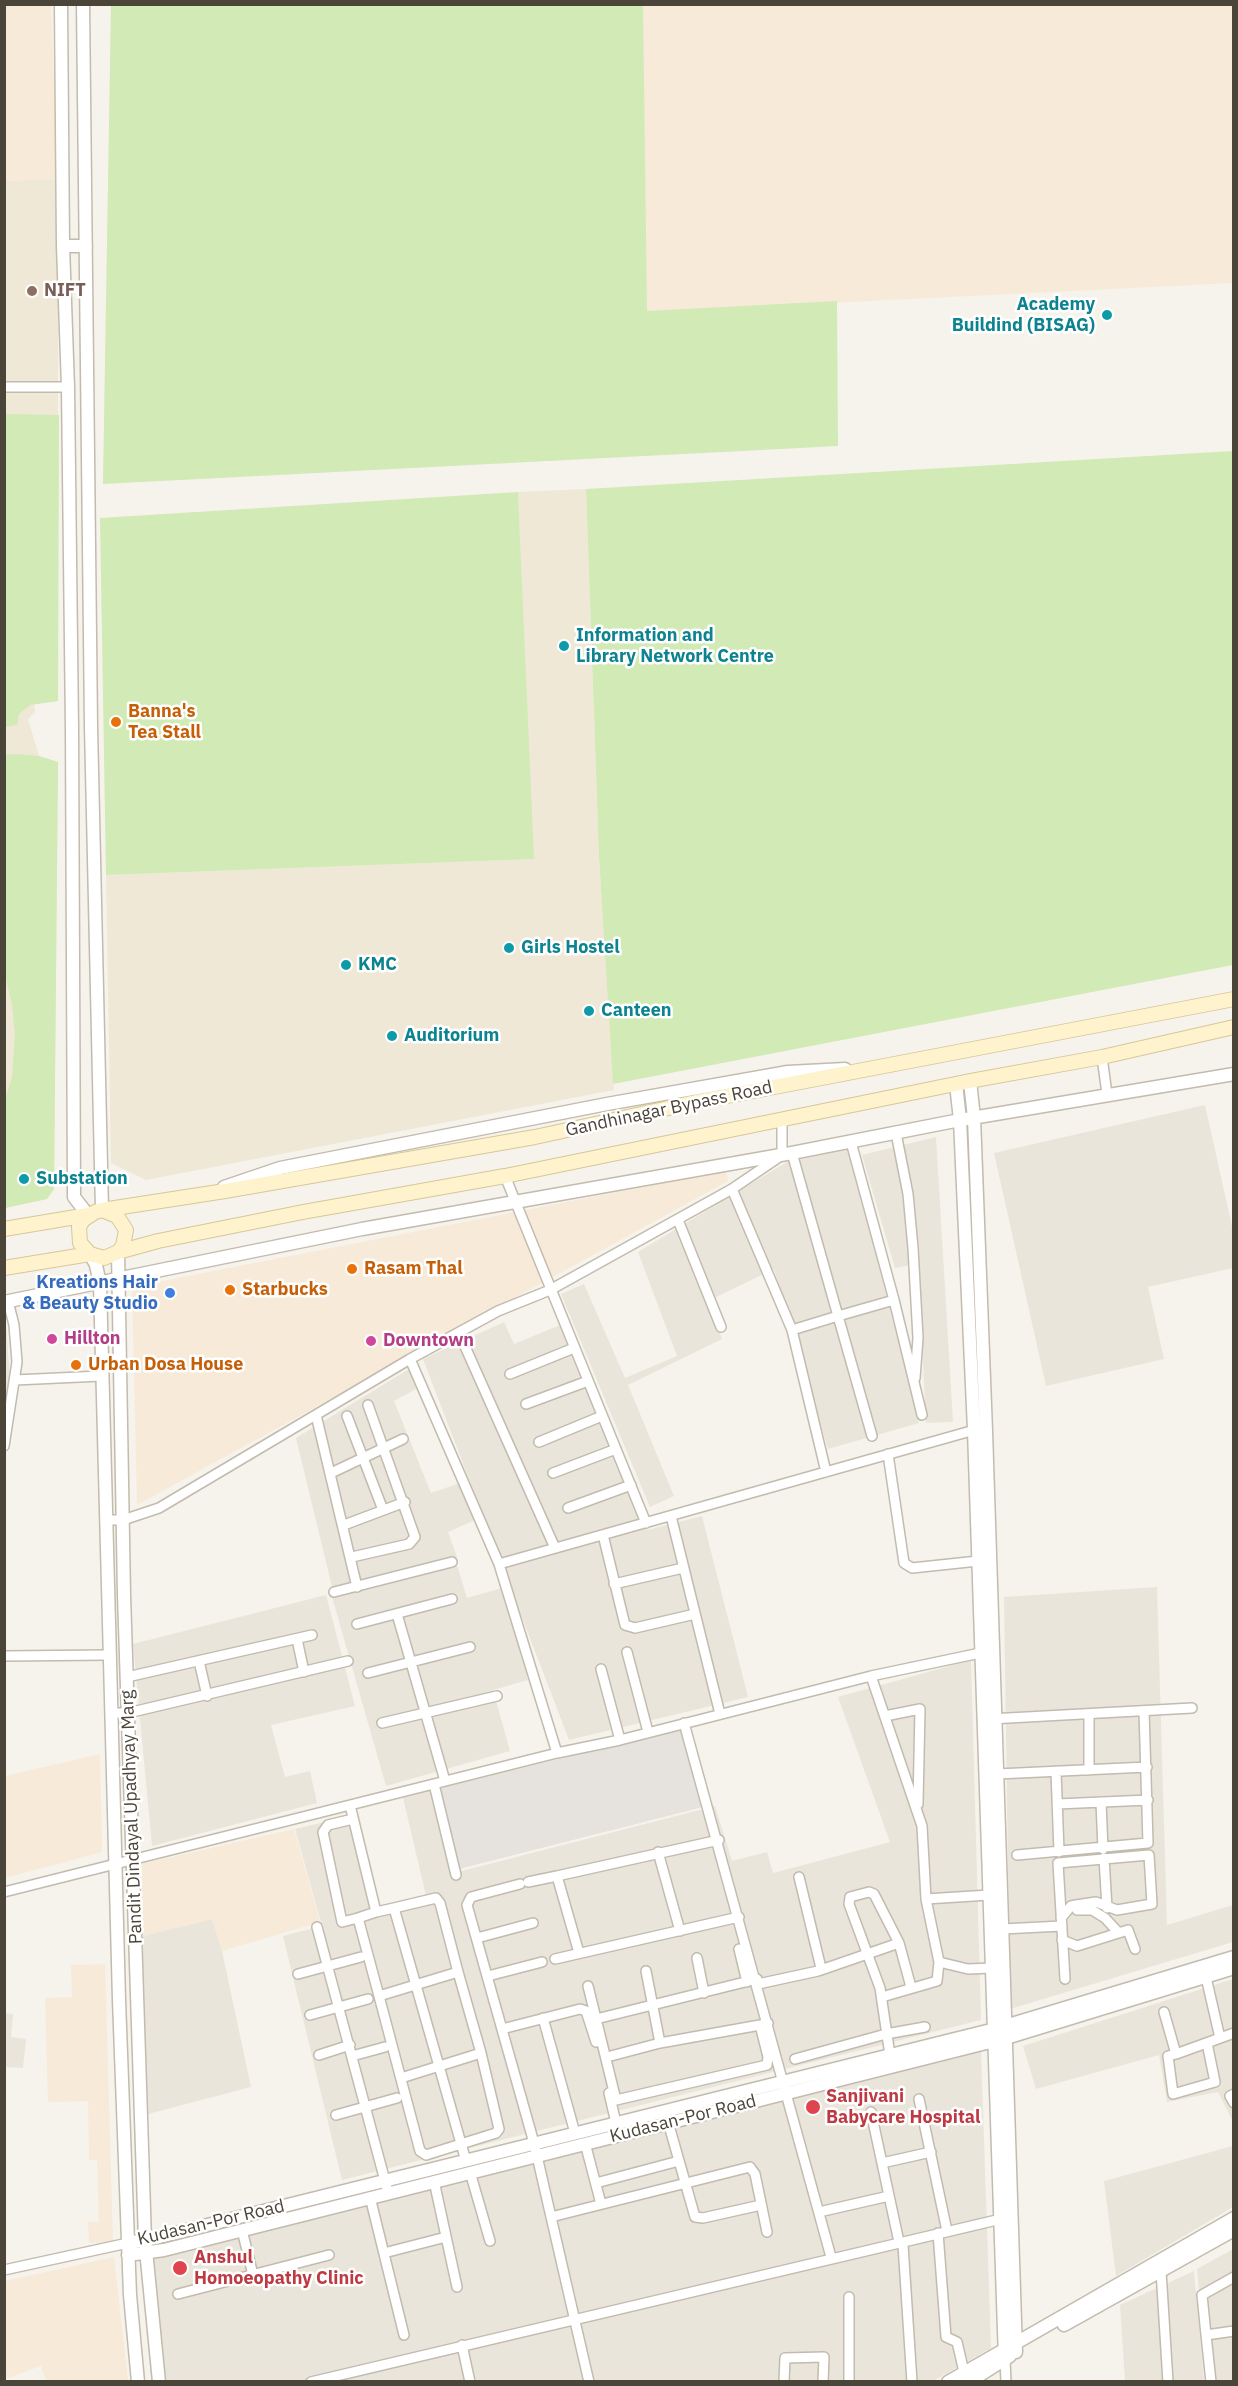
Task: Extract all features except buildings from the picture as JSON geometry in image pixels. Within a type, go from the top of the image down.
[{"type":"main road","name":"Gandhinagar Bypass Road","points":[[102,1210],[535,1137],[696,1102],[1233,999]]},
{"type":"main road","name":"Gandhinagar Bypass Road","points":[[118,1252],[158,1241],[303,1212],[505,1176],[970,1081],[1102,1057],[1233,1028]]},
{"type":"main road","points":[[4,1229],[88,1215],[102,1210],[117,1216],[126,1230],[123,1246],[118,1252],[104,1258],[90,1254],[4,1268]]},
{"type":"main road","points":[[88,1215],[83,1220],[78,1235],[80,1243],[90,1254]]},
{"type":"street","points":[[61,4],[72,729],[74,1197],[88,1215]]},
{"type":"street","points":[[83,4],[91,727],[102,1210]]},
{"type":"street","points":[[63,175],[85,174]]},
{"type":"street","points":[[63,246],[86,246]]},
{"type":"street","points":[[4,387],[68,387]]},
{"type":"street","points":[[72,729],[91,727]]},
{"type":"street","points":[[1102,1057],[1107,1094]]},
{"type":"street","points":[[4,1446],[15,1380],[17,1346],[6,1302],[100,1284],[271,1246],[787,1154],[960,1120],[1233,1074]]},
{"type":"street","points":[[970,1081],[975,1118],[980,1429],[989,1719],[989,1895],[992,1968],[1000,2034],[1010,2352],[1006,2382]]},
{"type":"street","points":[[956,1084],[980,1429],[978,1561],[987,1651]]},
{"type":"street","points":[[783,1119],[787,1154],[838,1316],[872,1436]]},
{"type":"street","points":[[896,1133],[908,1194],[913,1248],[918,1338],[915,1381]]},
{"type":"street","points":[[851,1142],[894,1300],[922,1415]]},
{"type":"street","points":[[105,1520],[123,1520],[159,1508],[410,1359],[498,1311],[550,1290],[678,1220],[787,1154]]},
{"type":"street","points":[[505,1176],[646,1523]]},
{"type":"street","points":[[732,1189],[792,1330],[826,1472]]},
{"type":"street","points":[[678,1220],[721,1327]]},
{"type":"street","name":"Pandit Dindayal Upadhyay Marg","points":[[118,1252],[127,1677],[145,2240],[159,2382]]},
{"type":"street","name":"Pandit Dindayal Upadhyay Marg","points":[[90,1254],[96,1265],[100,1284],[105,1520],[128,2249],[138,2382]]},
{"type":"street","points":[[792,1330],[894,1300]]},
{"type":"street","points":[[459,1333],[555,1548]]},
{"type":"street","points":[[510,1374],[574,1348]]},
{"type":"street","points":[[410,1359],[498,1564],[557,1753]]},
{"type":"street","points":[[15,1380],[101,1376]]},
{"type":"street","points":[[526,1404],[588,1381]]},
{"type":"street","points":[[352,1557],[413,1542],[415,1537],[405,1502],[368,1405]]},
{"type":"street","points":[[316,1415],[332,1473],[357,1587]]},
{"type":"street","points":[[347,1416],[383,1510]]},
{"type":"street","points":[[539,1442],[602,1416]]},
{"type":"street","points":[[498,1564],[980,1429]]},
{"type":"street","points":[[332,1473],[403,1439]]},
{"type":"street","points":[[553,1473],[616,1449]]},
{"type":"street","points":[[888,1454],[904,1563],[912,1569],[978,1561]]},
{"type":"street","points":[[568,1509],[631,1485]]},
{"type":"street","points":[[344,1525],[405,1502]]},
{"type":"street","points":[[670,1516],[720,1714]]},
{"type":"street","points":[[603,1535],[623,1620],[629,1628],[695,1614]]},
{"type":"street","points":[[334,1592],[452,1563]]},
{"type":"street","points":[[614,1584],[683,1568]]},
{"type":"street","points":[[357,1624],[452,1599]]},
{"type":"street","points":[[397,1614],[445,1781]]},
{"type":"street","points":[[127,1677],[312,1635]]},
{"type":"street","points":[[297,1639],[304,1672]]},
{"type":"street","points":[[368,1672],[470,1647]]},
{"type":"street","points":[[4,1892],[557,1753],[620,1740],[872,1676],[987,1651]]},
{"type":"street","points":[[627,1652],[648,1732]]},
{"type":"street","points":[[4,1656],[109,1655]]},
{"type":"street","points":[[199,1661],[207,1696]]},
{"type":"street","points":[[111,1713],[128,1713],[207,1696],[348,1661]]},
{"type":"street","points":[[602,1669],[620,1740]]},
{"type":"street","points":[[872,1676],[922,1826],[927,1899],[939,1962],[937,1981],[882,1997]]},
{"type":"street","points":[[382,1723],[497,1696]]},
{"type":"street","points":[[989,1719],[1192,1708]]},
{"type":"street","points":[[885,1716],[921,1709],[918,1809]]},
{"type":"street","points":[[1065,1979],[1058,1863],[1148,1843],[1144,1711]]},
{"type":"street","points":[[1089,1714],[1089,1770]]},
{"type":"street","points":[[989,1719],[997,1773],[1002,1929],[1001,2219],[1010,2352]]},
{"type":"street","points":[[588,1986],[616,2100],[767,2065],[768,2057],[758,1982],[684,1723]]},
{"type":"street","points":[[997,1773],[1147,1767]]},
{"type":"street","points":[[1056,1771],[1059,1852]]},
{"type":"street","points":[[434,1784],[456,1875]]},
{"type":"street","points":[[1057,1804],[1148,1800]]},
{"type":"street","points":[[1101,1802],[1107,1908]]},
{"type":"street","points":[[350,1805],[376,1912]]},
{"type":"street","points":[[353,1820],[328,1825],[323,1832],[340,1917],[345,1922],[376,1912],[436,1898],[440,1903],[481,2053],[499,2129],[496,2133],[422,2154],[358,1918]]},
{"type":"street","points":[[589,2382],[536,2149],[467,1905],[468,1899],[524,1883],[719,1840]]},
{"type":"street","points":[[658,1852],[680,1931]]},
{"type":"street","points":[[1002,1929],[1062,1921],[1071,1906],[1096,1902],[1117,1910],[1152,1904],[1151,1859],[1145,1854],[1059,1852],[1017,1855]]},
{"type":"street","points":[[557,1876],[579,1953]]},
{"type":"street","points":[[799,1877],[820,1968]]},
{"type":"street","points":[[890,2055],[882,1997],[869,1954],[849,1904],[850,1897],[853,1895],[869,1892],[874,1894],[899,1943],[911,1987]]},
{"type":"street","points":[[927,1899],[989,1895]]},
{"type":"street","points":[[394,1908],[490,2241]]},
{"type":"street","points":[[1069,1911],[1092,1910],[1105,1918],[1118,1932]]},
{"type":"street","points":[[555,1959],[739,1917]]},
{"type":"street","points":[[477,1938],[533,1923]]},
{"type":"street","points":[[317,1927],[386,2187]]},
{"type":"street","points":[[1062,1940],[1077,1946],[1118,1932],[1130,1932],[1135,1949]]},
{"type":"street","points":[[596,2019],[747,1982],[758,1982],[820,1968],[899,1943]]},
{"type":"street","points":[[739,1949],[747,1982]]},
{"type":"street","points":[[298,1974],[361,1957]]},
{"type":"street","name":"Kudasan-Por Road","points":[[536,2149],[574,2133],[785,2087],[1000,2034],[1204,1971],[1233,1957]]},
{"type":"street","points":[[697,1958],[704,1993]]},
{"type":"street","points":[[488,1976],[542,1962]]},
{"type":"street","points":[[939,1962],[968,1969],[992,1968]]},
{"type":"street","name":"Kudasan-Por Road","points":[[1204,1971],[1233,1968]]},
{"type":"street","points":[[646,1971],[660,2043]]},
{"type":"street","points":[[1204,1971],[1220,2038]]},
{"type":"street","points":[[378,1996],[458,1972]]},
{"type":"street","points":[[310,2015],[368,1999]]},
{"type":"street","points":[[502,2029],[580,2008],[586,2011],[616,2123]]},
{"type":"street","points":[[1164,2012],[1176,2054]]},
{"type":"street","points":[[543,2018],[574,2133]]},
{"type":"street","points":[[607,2057],[660,2043],[764,2024]]},
{"type":"street","points":[[764,2024],[785,2087],[831,2258]]},
{"type":"street","points":[[795,2059],[886,2034],[925,2027]]},
{"type":"street","points":[[1207,2043],[1215,2082],[1173,2094],[1168,2056],[1233,2033]]},
{"type":"street","name":"Kudasan-Por Road","points":[[128,2249],[145,2240],[386,2187],[536,2149],[585,2143],[668,2122],[890,2055],[1000,2034]]},
{"type":"street","points":[[319,2055],[350,2045]]},
{"type":"street","points":[[352,2056],[385,2047]]},
{"type":"street","points":[[401,2078],[481,2053]]},
{"type":"street","points":[[1233,2094],[1230,2096],[1233,2103]]},
{"type":"street","points":[[336,2115],[397,2098]]},
{"type":"street","points":[[919,2098],[931,2152],[943,2232],[946,2337],[957,2342],[966,2377]]},
{"type":"street","points":[[871,2112],[901,2243],[912,2382]]},
{"type":"street","points":[[668,2122],[693,2214],[699,2218],[761,2205]]},
{"type":"street","points":[[585,2143],[601,2204]]},
{"type":"street","points":[[882,2163],[931,2152]]},
{"type":"street","points":[[596,2183],[679,2161]]},
{"type":"street","name":"Kudasan-Por Road","points":[[128,2249],[147,2254],[370,2197],[386,2187],[434,2181],[468,2166]]},
{"type":"street","points":[[551,2217],[750,2167],[755,2174],[767,2232]]},
{"type":"street","points":[[434,2181],[457,2287]]},
{"type":"street","points":[[819,2212],[889,2196]]},
{"type":"street","points":[[370,2197],[404,2335]]},
{"type":"street","points":[[1010,2352],[1233,2218]]},
{"type":"street","points":[[311,2382],[573,2318],[1001,2219]]},
{"type":"street","points":[[242,2230],[253,2275]]},
{"type":"street","points":[[948,2382],[966,2377],[1233,2230]]},
{"type":"street","points":[[384,2253],[446,2237]]},
{"type":"street","points":[[4,2270],[128,2249]]},
{"type":"street","points":[[178,2294],[329,2255]]},
{"type":"street","points":[[1161,2271],[1168,2382]]},
{"type":"street","points":[[1211,2382],[1202,2295],[1233,2277]]},
{"type":"street","points":[[849,2297],[849,2382]]},
{"type":"street","points":[[1206,2335],[1233,2331]]},
{"type":"street","points":[[462,2345],[470,2382]]},
{"type":"street","points":[[784,2382],[785,2358],[824,2357],[824,2382]]},
{"type":"shaded area","points":[[4,5],[51,5],[58,179],[5,181]]},
{"type":"shaded area","points":[[111,5],[1233,5],[1233,283],[648,312],[103,484]]},
{"type":"shaded area","points":[[58,179],[58,701],[34,704],[35,712],[28,719],[39,756],[58,762],[54,1189],[47,1199],[5,1208],[4,181]]},
{"type":"shaded area","points":[[586,489],[599,857],[614,1090],[146,1180],[111,1163],[106,875],[533,859],[518,492]]},
{"type":"shaded area","points":[[1205,1105],[1233,1231],[1233,1268],[1148,1287],[1164,1359],[1046,1386],[994,1153]]},
{"type":"shaded area","points":[[936,1137],[953,1422],[926,1423],[918,1264],[895,1268],[862,1155]]},
{"type":"shaded area","points":[[849,1149],[919,1423],[828,1449],[774,1269],[708,1301],[722,1339],[628,1385],[674,1496],[650,1507],[561,1294],[584,1284],[625,1378],[677,1356],[638,1252],[787,1162]]},
{"type":"shaded area","points":[[725,1171],[728,1181],[137,1505],[132,1287]]},
{"type":"shaded area","points":[[4,1309],[10,1379],[5,1413]]},
{"type":"shaded area","points":[[504,1322],[514,1344],[560,1325],[647,1530],[702,1516],[748,1697],[569,1740],[423,1359]]},
{"type":"shaded area","points":[[409,1369],[418,1388],[394,1401],[431,1493],[460,1483],[475,1520],[448,1532],[457,1557],[333,1591],[296,1438]]},
{"type":"shaded area","points":[[456,1562],[467,1598],[502,1588],[528,1680],[493,1690],[510,1751],[386,1786],[332,1597]]},
{"type":"shaded area","points":[[1157,1587],[1167,1925],[1233,1905],[1233,1942],[1010,2009],[1004,1597]]},
{"type":"shaded area","points":[[326,1595],[355,1706],[271,1725],[285,1777],[310,1771],[317,1803],[152,1846],[133,1644]]},
{"type":"shaded area","points":[[971,1660],[981,2020],[425,2159],[354,1918],[421,2160],[342,2180],[283,1936],[322,1926],[295,1829],[350,1816],[374,1916],[428,1904],[403,1798],[433,1790],[454,1873],[715,1806],[732,1861],[767,1852],[773,1873],[890,1842],[838,1697]]},
{"type":"shaded area","points":[[681,1729],[703,1807],[459,1869],[441,1788]]},
{"type":"shaded area","points":[[100,1754],[102,1852],[5,1878],[5,1776]]},
{"type":"shaded area","points":[[294,1829],[320,1922],[222,1951],[212,1919],[142,1936],[142,1864]]},
{"type":"shaded area","points":[[212,1919],[222,1951],[251,2087],[148,2114],[142,1936]]},
{"type":"shaded area","points":[[105,1964],[113,2242],[89,2243],[88,2222],[99,2222],[97,2160],[89,2160],[88,2101],[48,2102],[45,1998],[72,1997],[71,1965]]},
{"type":"shaded area","points":[[1233,1979],[1233,2122],[1218,2092],[1167,2102],[1159,2055],[1036,2089],[1023,2046]]},
{"type":"shaded area","points":[[4,2013],[13,2014],[11,2037],[26,2039],[23,2068],[5,2067]]},
{"type":"shaded area","points":[[981,2050],[991,2348],[933,2381],[166,2381],[153,2258]]},
{"type":"shaded area","points":[[1233,2146],[1233,2207],[1116,2276],[1104,2181]]},
{"type":"shaded area","points":[[1233,2249],[1233,2381],[1207,2381],[1197,2269]]},
{"type":"shaded area","points":[[114,2257],[128,2381],[46,2381],[41,2366],[5,2379],[5,2281]]},
{"type":"shaded area","points":[[1194,2271],[1204,2381],[1125,2381],[1120,2305]]},
{"type":"green space","points":[[111,5],[643,5],[647,311],[837,301],[838,446],[103,484]]},
{"type":"green space","points":[[5,414],[59,415],[58,701],[30,705],[19,714],[17,725],[5,727]]},
{"type":"green space","points":[[1233,451],[1233,965],[613,1084],[599,857],[586,489]]},
{"type":"green space","points":[[518,492],[534,859],[106,875],[100,518]]},
{"type":"green space","points":[[4,755],[39,756],[58,762],[54,1189],[47,1199],[5,1208],[5,1099],[12,1077],[15,1034],[12,1005],[4,971]]},
{"type":"place","name":"NIFT","points":[[32,291]]},
{"type":"place","name":"Academy Buildind (BISAG)","points":[[1107,315]]},
{"type":"place","name":"Information and Library Network Centre","points":[[564,646]]},
{"type":"place","name":"Banna's Tea Stall","points":[[116,722]]},
{"type":"place","name":"Girls Hostel","points":[[509,948]]},
{"type":"place","name":"KMC","points":[[346,965]]},
{"type":"place","name":"Canteen","points":[[589,1011]]},
{"type":"place","name":"Auditorium","points":[[392,1036]]},
{"type":"place","name":"Substation","points":[[24,1179]]},
{"type":"place","name":"Rasam Thal","points":[[352,1269]]},
{"type":"place","name":"Starbucks","points":[[230,1290]]},
{"type":"place","name":"Kreations Hair & Beauty Studio","points":[[170,1293]]},
{"type":"place","name":"Hillton","points":[[52,1339]]},
{"type":"place","name":"Downtown","points":[[371,1341]]},
{"type":"place","name":"Urban Dosa House","points":[[76,1365]]},
{"type":"place","name":"Sanjivani Babycare Hospital","points":[[813,2107]]},
{"type":"place","name":"Anshul Homoeopathy Clinic","points":[[180,2268]]}]
